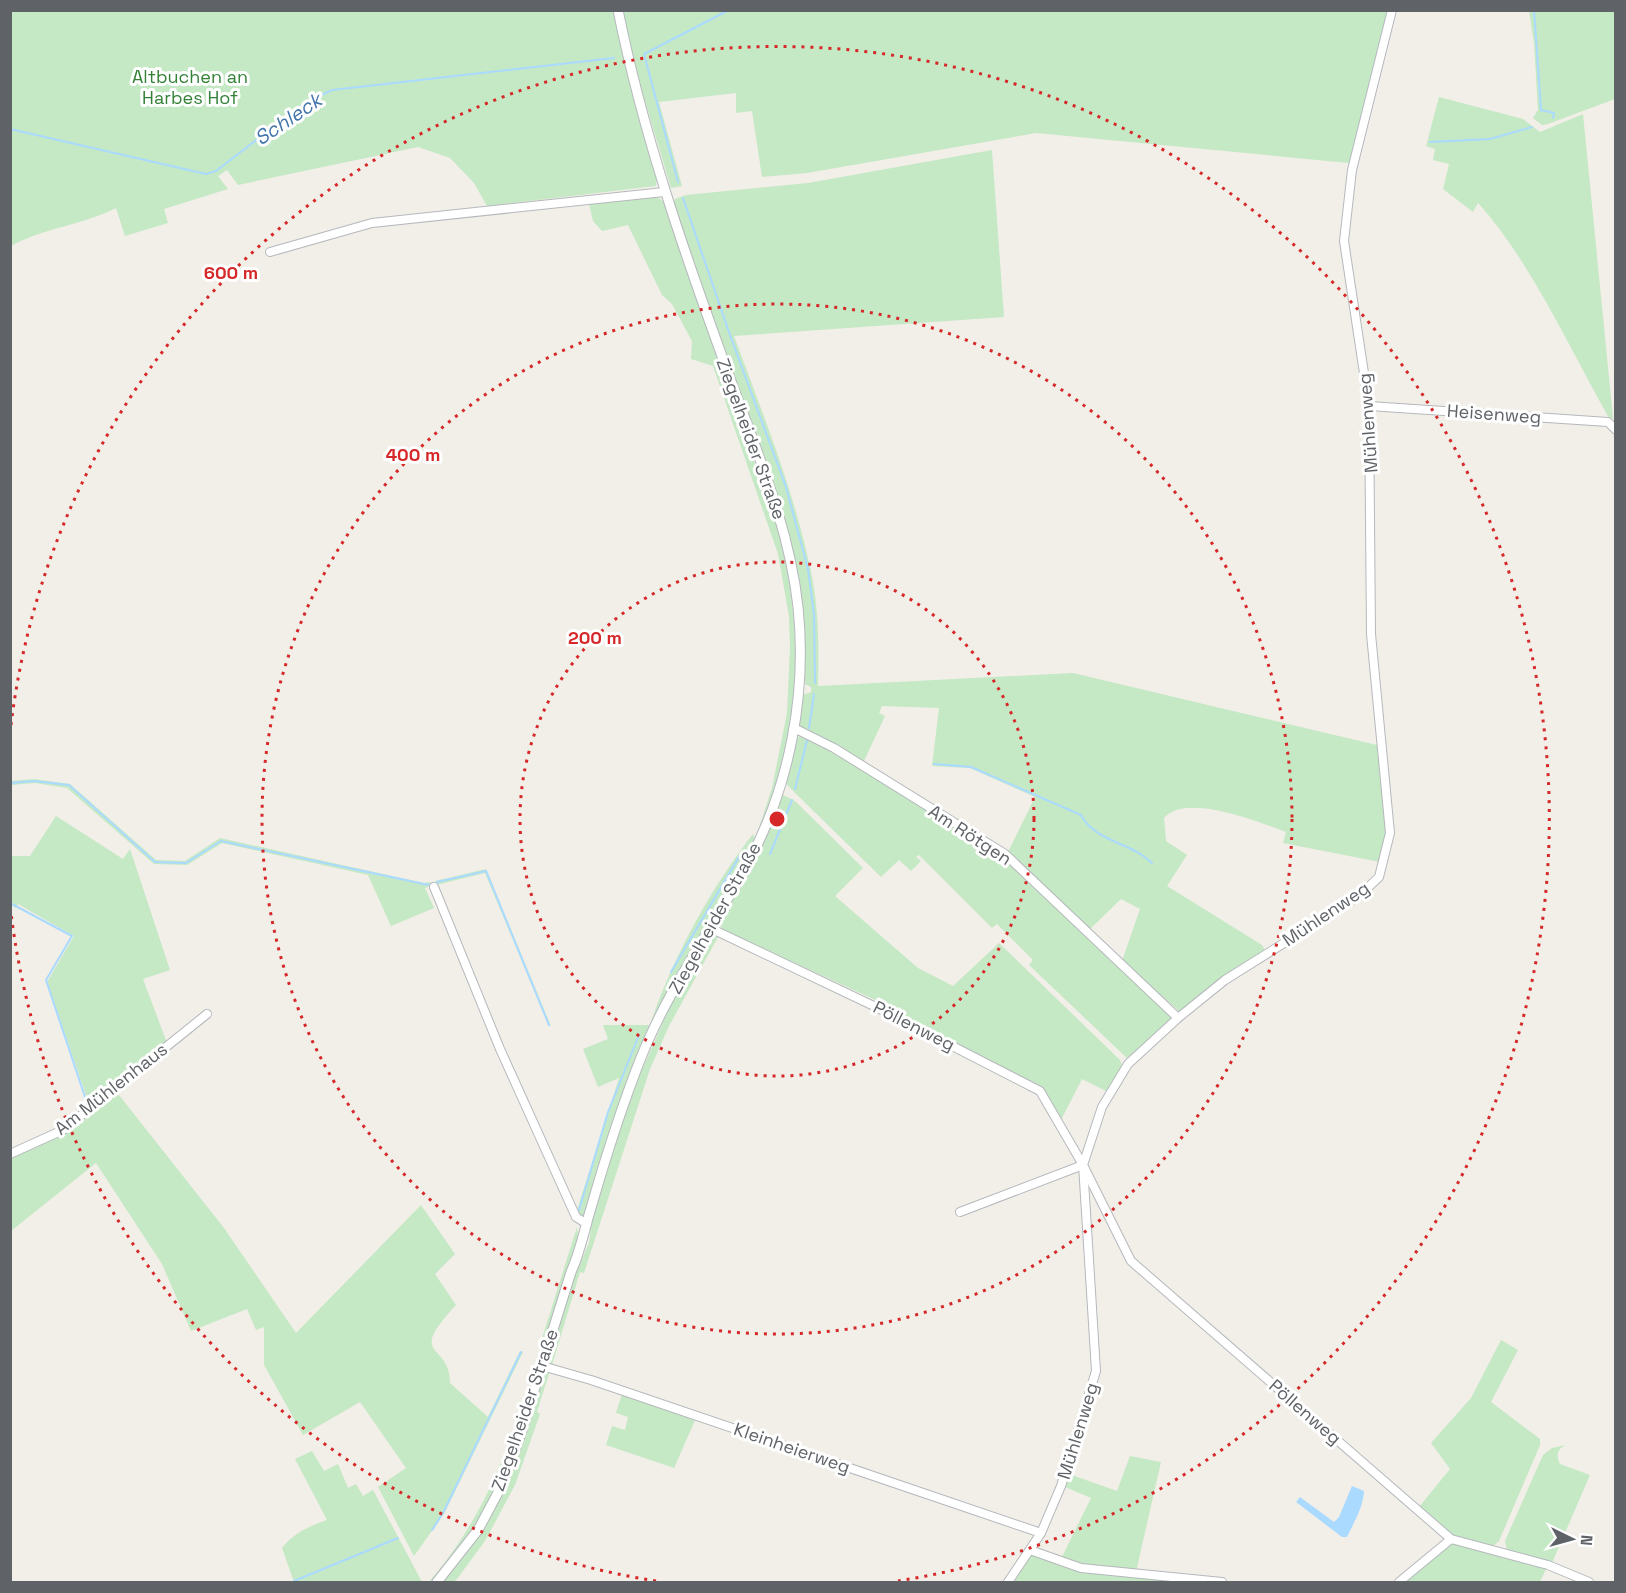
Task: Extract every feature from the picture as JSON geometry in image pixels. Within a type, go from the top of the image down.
[{"type":"street","name":"Ziegelheider Straße","points":[[437,1582],[478,1530],[501,1487],[583,1245],[587,1224],[620,1115],[643,1053],[676,986],[750,858],[766,825],[780,785],[794,728],[800,650],[798,607],[790,554],[766,476],[664,192],[626,51],[618,10]]},
{"type":"street","name":"Mühlenweg","points":[[1008,1582],[1041,1533],[1077,1441],[1096,1371],[1083,1165],[1102,1107],[1128,1064],[1178,1018],[1225,980],[1359,896],[1379,877],[1387,856],[1390,833],[1371,634],[1369,405],[1344,241],[1352,170],[1392,10]]},
{"type":"street","points":[[270,252],[372,224],[664,192]]},
{"type":"street","name":"Heisenweg","points":[[1369,405],[1608,422],[1616,430]]},
{"type":"street","name":"Am Rötgen","points":[[794,728],[834,748],[1005,854],[1178,1018]]},
{"type":"street","points":[[435,887],[529,1112],[576,1216],[587,1224]]},
{"type":"street","name":"Pöllenweg","points":[[710,928],[878,1008],[1040,1091],[1083,1165],[1131,1261],[1451,1539],[1548,1565],[1589,1582]]},
{"type":"street","name":"Am Mühlenhaus","points":[[10,1154],[63,1130],[207,1014]]},
{"type":"street","points":[[960,1212],[1083,1165]]},
{"type":"street","name":"Kleinheierweg","points":[[542,1366],[591,1380],[1041,1533]]},
{"type":"street","points":[[1399,1582],[1451,1539]]},
{"type":"street","points":[[1030,1550],[1081,1568],[1222,1582]]},
{"type":"green space","name":"Altbuchen an Harbes Hof","points":[[10,11],[613,11],[657,178],[656,186],[487,206],[474,183],[450,158],[418,147],[238,185],[227,170],[218,176],[228,189],[164,209],[168,223],[125,236],[116,208],[90,219],[36,235],[11,246]]},
{"type":"green space","points":[[622,11],[1388,11],[1349,163],[1036,133],[807,173],[762,177],[752,111],[736,113],[736,93],[659,102],[682,186],[671,188],[637,75]]},
{"type":"green space","points":[[1529,11],[1615,11],[1615,99],[1548,124],[1542,125],[1533,118],[1538,110],[1534,43]]},
{"type":"green space","points":[[1439,97],[1523,119],[1540,132],[1583,114],[1613,418],[1609,418],[1549,307],[1497,226],[1478,203],[1473,212],[1443,189],[1449,164],[1433,160],[1435,149],[1426,146]]},
{"type":"green space","points":[[992,150],[1004,317],[734,336],[776,450],[803,538],[817,612],[818,686],[1073,673],[1377,745],[1386,834],[1380,862],[1283,843],[1286,832],[1241,816],[1205,808],[1174,811],[1164,818],[1166,841],[1187,855],[1167,886],[1262,945],[1265,950],[1179,1011],[1122,961],[1140,909],[1121,899],[1089,930],[1008,852],[1035,797],[970,768],[932,766],[939,708],[882,706],[879,713],[885,716],[863,763],[798,726],[803,695],[811,692],[811,687],[805,684],[800,606],[787,529],[673,204],[675,199],[686,195],[808,183]]},
{"type":"green space","points":[[657,197],[664,202],[777,527],[786,566],[795,642],[791,718],[772,794],[758,831],[772,788],[787,713],[789,616],[778,554],[713,366],[691,359],[692,341],[672,304],[662,295],[628,225],[602,231],[593,221],[589,204]]},
{"type":"green space","points":[[805,736],[1001,854],[1172,1018],[1128,1059],[1029,965],[1033,960],[997,924],[992,928],[919,855],[916,857],[921,861],[911,871],[899,860],[881,877],[785,783],[797,737]]},
{"type":"green space","points":[[34,779],[70,784],[156,860],[185,861],[220,838],[424,883],[430,882],[431,886],[425,888],[434,908],[391,926],[368,875],[222,843],[187,865],[154,864],[67,788],[35,783],[11,785],[11,781]]},
{"type":"green space","points":[[781,794],[795,801],[863,868],[835,896],[918,968],[953,986],[999,943],[1120,1060],[1122,1065],[1106,1091],[1082,1079],[1061,1120],[1043,1087],[982,1058],[882,1003],[723,930],[719,923],[756,856]]},
{"type":"green space","points":[[56,816],[123,859],[130,849],[170,970],[143,979],[167,1043],[89,1104],[47,982],[74,936],[18,904],[16,908],[11,905],[10,856],[30,856]]},
{"type":"green space","points":[[753,834],[755,839],[662,1005],[586,1213],[581,1217],[577,1210],[619,1078],[598,1087],[583,1049],[608,1039],[603,1025],[650,1025],[669,975],[694,925],[707,901]]},
{"type":"green space","points":[[486,869],[551,1026],[549,1026],[485,873],[436,885],[435,881]]},
{"type":"green space","points":[[711,936],[718,937],[669,1026],[650,1069],[584,1273],[580,1272],[552,1365],[548,1360],[571,1284],[589,1243],[592,1219],[629,1099],[675,995]]},
{"type":"green space","points":[[115,1090],[224,1228],[296,1333],[421,1205],[455,1254],[435,1274],[456,1305],[441,1322],[432,1343],[444,1361],[450,1383],[488,1417],[520,1351],[523,1352],[444,1514],[414,1556],[378,1487],[406,1468],[360,1402],[303,1435],[264,1365],[264,1327],[256,1330],[247,1309],[191,1331],[162,1264],[96,1163],[11,1231],[11,1156],[64,1132]]},
{"type":"green space","points":[[577,1227],[579,1244],[545,1343],[540,1345]]},
{"type":"green space","points":[[1501,1340],[1518,1350],[1491,1402],[1540,1439],[1540,1445],[1499,1541],[1493,1546],[1451,1535],[1419,1507],[1450,1469],[1431,1443],[1471,1398]]},
{"type":"green space","points":[[538,1354],[542,1355],[498,1485],[464,1543],[433,1582],[429,1582],[468,1528],[496,1474],[508,1446]]},
{"type":"green space","points":[[550,1370],[537,1412],[540,1414],[515,1485],[485,1541],[457,1579],[454,1582],[442,1582],[461,1559],[492,1509],[504,1483],[544,1373]]},
{"type":"green space","points":[[622,1394],[696,1418],[674,1468],[606,1445],[612,1426],[625,1430],[628,1417],[616,1413]]},
{"type":"green space","points":[[1565,1445],[1558,1453],[1560,1464],[1590,1475],[1552,1563],[1507,1550],[1505,1541],[1543,1455],[1552,1448]]},
{"type":"green space","points":[[312,1451],[324,1471],[338,1464],[348,1488],[356,1484],[363,1496],[373,1490],[422,1582],[294,1582],[282,1548],[302,1531],[327,1520],[295,1459]]},
{"type":"green space","points":[[1130,1456],[1161,1462],[1136,1572],[1083,1566],[1061,1559],[1091,1498],[1065,1487],[1069,1474],[1117,1491]]},
{"type":"green space","points":[[1453,1542],[1546,1569],[1540,1582],[1404,1582]]},
{"type":"green space","points":[[1031,1554],[1081,1571],[1175,1581],[1012,1582]]},
{"type":"water","points":[[1352,1486],[1364,1491],[1360,1509],[1347,1537],[1342,1537],[1296,1502],[1300,1497],[1334,1522],[1339,1517]]},
{"type":"waterway","points":[[678,182],[644,54],[729,10]]},
{"type":"waterway","points":[[1534,10],[1541,110],[1554,113],[1553,118]]},
{"type":"waterway","name":"Schleck","points":[[10,129],[206,174],[216,171],[306,102],[332,90],[614,58]]},
{"type":"waterway","points":[[1430,142],[1490,139],[1532,127]]},
{"type":"waterway","points":[[683,198],[786,487],[808,569],[814,614],[815,683]]},
{"type":"waterway","points":[[809,728],[814,694]]},
{"type":"waterway","points":[[795,789],[807,740]]},
{"type":"waterway","points":[[934,764],[971,767],[1081,815],[1095,831],[1134,850],[1152,863]]},
{"type":"waterway","points":[[10,783],[34,781],[69,785],[155,862],[186,863],[221,841],[429,885]]},
{"type":"waterway","points":[[770,854],[792,800]]},
{"type":"waterway","points":[[671,972],[739,857]]},
{"type":"waterway","points":[[437,882],[486,871],[549,1025]]},
{"type":"waterway","points":[[10,903],[72,936],[46,980],[88,1106]]},
{"type":"waterway","points":[[579,1210],[608,1112],[639,1035]]},
{"type":"waterway","points":[[432,1530],[443,1513],[521,1352]]},
{"type":"waterway","points":[[294,1581],[398,1538]]}]
